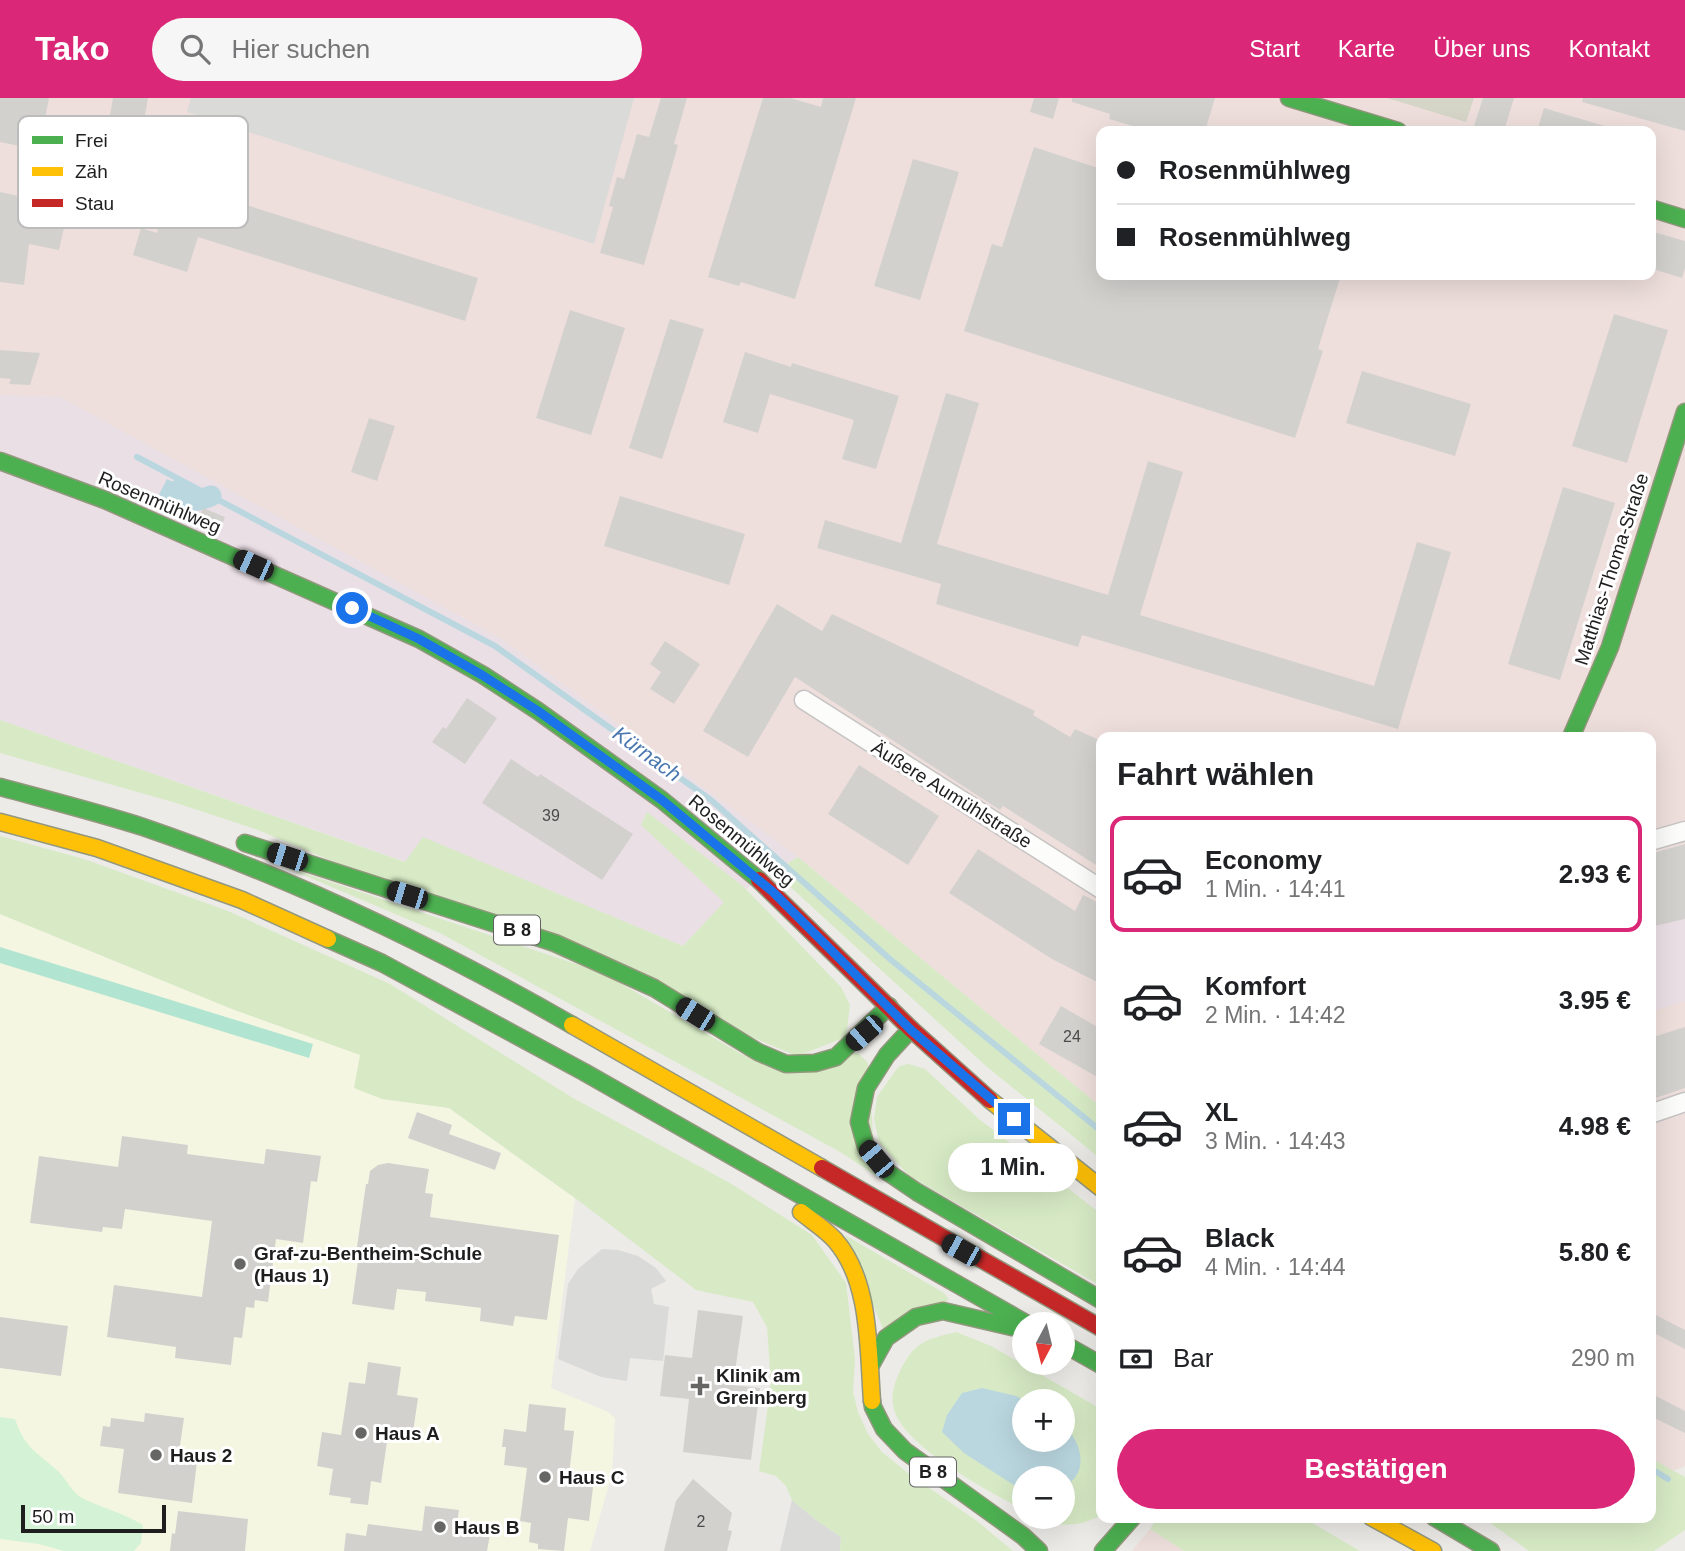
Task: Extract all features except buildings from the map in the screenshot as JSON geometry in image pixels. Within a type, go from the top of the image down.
[{"type":"main road","points":[[1289,98],[1381,126]]},
{"type":"main road","points":[[1656,210],[1685,219]]},
{"type":"main road","name":"Matthias-Thoma-Straße","points":[[1572,732],[1610,647],[1685,411]]},
{"type":"main road","name":"Rosenmühlweg","points":[[0,461],[105,500],[374,618],[419,639],[482,675],[662,800],[719,845],[773,892],[911,1030],[992,1102],[1096,1184]]},
{"type":"main road","name":"B 8","points":[[0,787],[142,827],[258,870],[403,935],[535,1004],[1096,1325]]},
{"type":"main road","name":"B 8","points":[[0,822],[97,848],[242,900],[334,940],[443,995],[1012,1315]]},
{"type":"main road","name":"B 8","points":[[142,827],[229,839],[555,943],[654,988],[758,1052],[786,1064],[815,1063],[836,1057],[889,1006]]},
{"type":"main road","points":[[911,1030],[887,1055],[866,1088],[859,1122],[866,1147],[886,1171],[917,1192],[1096,1297]]},
{"type":"main road","name":"B 8","points":[[776,1181],[784,1199],[835,1240],[851,1265],[862,1293],[873,1407],[884,1429],[905,1451],[1023,1536],[1039,1551]]},
{"type":"main road","points":[[871,1365],[886,1338],[916,1317],[943,1311],[1012,1327]]},
{"type":"main road","points":[[1075,1350],[1096,1362]]},
{"type":"main road","points":[[1103,1551],[1128,1523]]},
{"type":"main road","points":[[1382,1523],[1433,1551]]},
{"type":"main road","points":[[1444,1523],[1491,1551]]},
{"type":"street","name":"Äußere Aumühlstraße","points":[[804,700],[1096,886]]},
{"type":"street","points":[[1656,839],[1685,831]]},
{"type":"street","points":[[1656,1112],[1685,1102]]},
{"type":"shaded area","points":[[0,98],[1685,98],[1685,1466],[1673,1471],[1656,1461],[1656,732],[1096,732],[1096,1103],[798,857],[502,639],[60,397],[0,395]]},
{"type":"shaded area","points":[[191,98],[634,98],[594,244],[248,132],[248,116],[199,116],[187,112]]},
{"type":"shaded area","points":[[1387,98],[1474,98],[1466,122]]},
{"type":"shaded area","points":[[0,395],[60,397],[502,639],[798,857],[725,902],[683,946],[423,838],[406,862],[0,720]]},
{"type":"shaded area","points":[[1685,844],[1685,1001],[1656,1010],[1656,852]]},
{"type":"shaded area","points":[[0,914],[232,1009],[361,1055],[382,1099],[449,1108],[575,1198],[551,1388],[608,1412],[615,1418],[612,1474],[590,1551],[0,1551]]},
{"type":"shaded area","points":[[602,1249],[638,1256],[656,1268],[666,1281],[651,1289],[654,1304],[669,1307],[663,1361],[630,1358],[627,1381],[601,1377],[558,1359],[568,1284],[578,1269]]},
{"type":"shaded area","points":[[792,1500],[841,1537],[840,1551],[780,1551]]},
{"type":"shaded area","points":[[1150,1529],[1184,1551],[1132,1551]]},
{"type":"green space","points":[[0,720],[405,862],[423,837],[683,946],[724,902],[641,825],[647,812],[743,886],[841,987],[850,1005],[846,1037],[797,1056],[258,830],[173,802],[0,753]]},
{"type":"green space","points":[[0,836],[84,859],[228,911],[390,984],[573,1098],[730,1183],[812,1235],[846,1283],[855,1359],[853,1392],[868,1434],[882,1452],[909,1474],[977,1521],[1013,1551],[840,1551],[841,1537],[792,1500],[786,1486],[776,1476],[759,1471],[771,1384],[767,1327],[753,1302],[696,1290],[575,1198],[449,1108],[382,1099],[354,1088],[360,1055],[232,1009],[0,914]]},
{"type":"green space","points":[[798,857],[1096,1103],[1096,1155],[986,1066],[774,872]]},
{"type":"green space","points":[[280,865],[603,973],[743,1055],[858,1053],[868,1063],[876,1176],[842,1153],[440,933]]},
{"type":"green space","points":[[0,947],[313,1044],[309,1058],[0,963]]},
{"type":"green space","points":[[909,1064],[925,1069],[979,1119],[1096,1210],[1096,1283],[909,1176],[879,1142],[874,1119],[877,1097],[900,1066]]},
{"type":"green space","points":[[845,1235],[944,1293],[949,1300],[883,1329]]},
{"type":"green space","points":[[956,1332],[1012,1358],[1012,1376],[1043,1376],[1066,1389],[1012,1389],[1012,1452],[1075,1452],[1075,1394],[1096,1406],[1096,1518],[1075,1524],[1075,1466],[1012,1466],[1012,1503],[948,1465],[911,1435],[899,1420],[893,1405],[893,1393],[904,1363],[921,1344]]},
{"type":"green space","points":[[0,1417],[15,1419],[28,1445],[60,1473],[79,1496],[143,1525],[141,1543],[134,1551],[64,1551],[39,1544],[0,1539]]},
{"type":"green space","points":[[1656,1461],[1685,1477],[1685,1530],[1654,1551],[1529,1551],[1490,1523],[1656,1523]]},
{"type":"green space","points":[[1154,1523],[1312,1523],[1360,1551],[1184,1551],[1150,1529]]},
{"type":"water","points":[[167,479],[204,498],[191,525],[153,506]]},
{"type":"water","points":[[982,1388],[1012,1395],[1012,1452],[1075,1452],[1075,1440],[1080,1456],[1077,1474],[1075,1476],[1075,1466],[1012,1466],[1012,1484],[964,1453],[942,1432],[947,1415],[962,1393]]},
{"type":"waterway","name":"Kürnach","points":[[137,457],[495,646],[711,800],[891,960],[1096,1127]]},
{"type":"waterway","points":[[178,490],[199,500],[211,496]]},
{"type":"waterway","name":"Kürnach","points":[[1656,1472],[1668,1479]]},
{"type":"traffic: fast","points":[[1289,98],[1381,126]]},
{"type":"traffic: fast","points":[[1656,210],[1685,219]]},
{"type":"traffic: fast","points":[[1573,732],[1610,647],[1685,412]]},
{"type":"traffic: fast","points":[[0,461],[105,500],[419,639],[483,675],[538,711],[662,800],[759,880]]},
{"type":"traffic: fast","points":[[0,787],[143,827],[254,868],[469,968],[572,1025]]},
{"type":"traffic: fast","points":[[245,843],[555,943],[654,988],[758,1052],[786,1064],[815,1063],[836,1057],[889,1006]]},
{"type":"traffic: fast","points":[[328,939],[382,963],[584,1072],[1012,1315]]},
{"type":"traffic: fast","points":[[911,1029],[887,1055],[866,1088],[859,1122],[866,1147],[886,1171],[917,1192],[1096,1297]]},
{"type":"traffic: fast","points":[[871,1365],[886,1338],[916,1317],[943,1311],[1012,1327]]},
{"type":"traffic: fast","points":[[1075,1350],[1096,1362]]},
{"type":"traffic: fast","points":[[872,1401],[884,1429],[905,1451],[1023,1536],[1039,1551]]},
{"type":"traffic: fast","points":[[1103,1551],[1128,1523]]},
{"type":"traffic: fast","points":[[1444,1523],[1491,1551]]},
{"type":"traffic: slow","points":[[0,822],[97,848],[242,900],[328,939]]},
{"type":"traffic: slow","points":[[572,1025],[822,1168]]},
{"type":"traffic: slow","points":[[990,1100],[1096,1184]]},
{"type":"traffic: slow","points":[[801,1212],[835,1240],[855,1275],[866,1316],[872,1401]]},
{"type":"traffic: slow","points":[[1382,1523],[1433,1551]]},
{"type":"traffic: jam","points":[[759,880],[911,1029],[990,1100]]},
{"type":"traffic: jam","points":[[822,1168],[1096,1325]]},
{"type":"place","name":"Graf-zu-Bentheim-Schule (Haus 1)","points":[[240,1264]]},
{"type":"place","name":"Klinik am Greinberg","points":[[700,1386]]},
{"type":"place","name":"Haus A","points":[[361,1433]]},
{"type":"place","name":"Haus 2","points":[[156,1455]]},
{"type":"place","name":"Haus C","points":[[545,1477]]},
{"type":"place","name":"Haus B","points":[[440,1527]]},
{"type":"route","points":[[352,608],[419,639],[482,675],[538,711],[662,800],[773,892],[911,1030],[1014,1119]]}]
